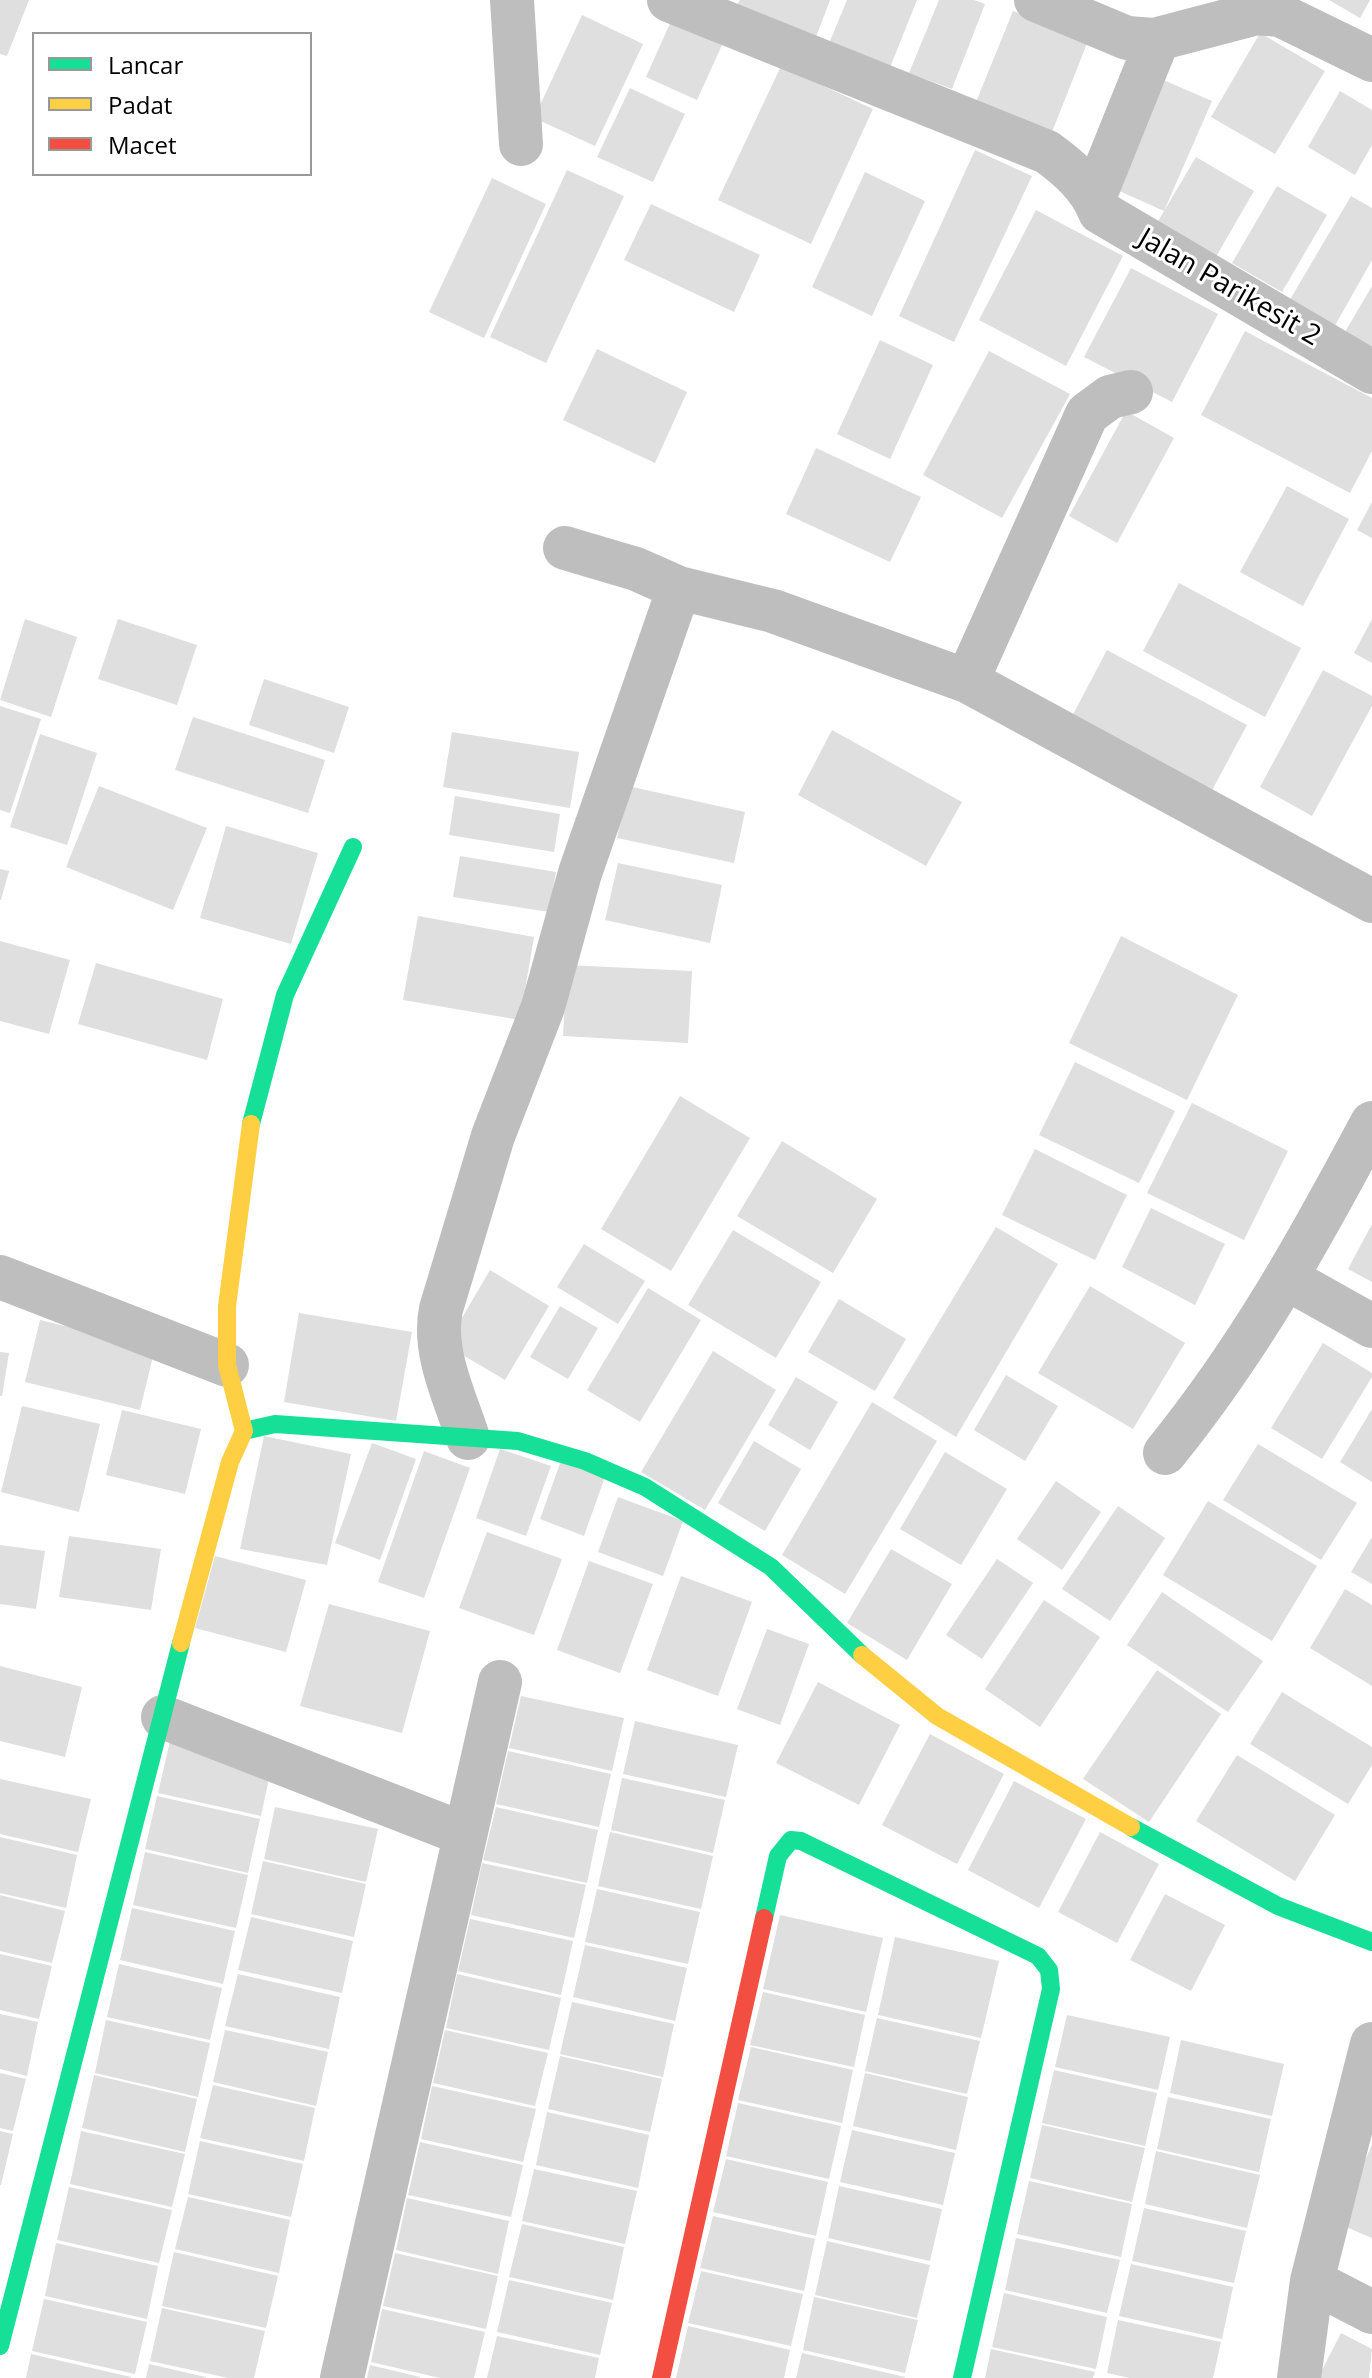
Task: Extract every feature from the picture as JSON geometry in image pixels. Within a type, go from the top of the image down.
[{"type":"street","points":[[512,0],[521,144]]},
{"type":"street","name":"Jalan Parikesit 2","points":[[669,0],[1047,152],[1067,166],[1094,198],[1100,212],[1372,372]]},
{"type":"street","points":[[1036,0],[1127,38],[1158,39],[1257,13],[1280,15],[1372,60]]},
{"type":"street","points":[[1094,198],[1158,39]]},
{"type":"street","points":[[967,681],[1087,414],[1110,397],[1131,392]]},
{"type":"street","points":[[565,548],[636,569],[679,588],[773,611],[967,681],[1372,901]]},
{"type":"street","points":[[468,1438],[439,1347],[437,1327],[441,1309],[493,1136],[543,1007],[580,873],[679,588]]},
{"type":"street","points":[[0,2346],[230,1462],[244,1431],[227,1365],[227,1306],[251,1125],[285,995],[353,847]]},
{"type":"street","points":[[1165,1453],[1227,1371],[1288,1279],[1372,1123]]},
{"type":"street","points":[[0,1277],[227,1365]]},
{"type":"street","points":[[1288,1279],[1372,1326]]},
{"type":"street","points":[[244,1431],[275,1424],[518,1441],[585,1461],[645,1487],[771,1567],[854,1649],[937,1716],[1203,1867],[1278,1906],[1372,1942]]},
{"type":"street","points":[[342,2378],[500,1682]]},
{"type":"street","points":[[163,1717],[464,1834]]},
{"type":"street","points":[[661,2378],[778,1856],[791,1840],[801,1841],[1038,1956],[1046,1962],[1051,1976],[1051,1989],[962,2378]]},
{"type":"street","points":[[1299,2378],[1312,2281],[1372,2044]]},
{"type":"street","points":[[1312,2281],[1372,2312]]},
{"type":"building","points":[[0,0],[29,0],[7,56],[0,54]]},
{"type":"building","points":[[740,0],[830,0],[816,37],[737,5]]},
{"type":"building","points":[[847,0],[917,0],[889,70],[828,46]]},
{"type":"building","points":[[939,0],[974,0],[985,4],[952,89],[909,73]]},
{"type":"building","points":[[1329,0],[1370,0],[1360,18]]},
{"type":"building","points":[[676,10],[727,34],[697,100],[646,77]]},
{"type":"building","points":[[1013,11],[1088,41],[1050,137],[974,107]]},
{"type":"building","points":[[582,15],[643,44],[595,146],[534,118]]},
{"type":"building","points":[[1260,33],[1325,71],[1275,154],[1211,117]]},
{"type":"building","points":[[781,66],[873,109],[811,244],[718,200]]},
{"type":"building","points":[[1154,76],[1212,101],[1164,211],[1106,185]]},
{"type":"building","points":[[630,88],[685,114],[653,182],[597,157]]},
{"type":"building","points":[[1340,91],[1372,110],[1372,145],[1355,175],[1308,147]]},
{"type":"building","points":[[975,150],[1032,176],[954,342],[899,316]]},
{"type":"building","points":[[1196,157],[1254,191],[1210,267],[1151,233]]},
{"type":"building","points":[[567,170],[624,196],[546,363],[490,337]]},
{"type":"building","points":[[865,172],[925,201],[872,316],[812,287]]},
{"type":"building","points":[[492,178],[546,204],[484,338],[429,312]]},
{"type":"building","points":[[1277,186],[1327,215],[1282,292],[1232,263]]},
{"type":"building","points":[[1351,196],[1372,208],[1372,260],[1333,329],[1288,303]]},
{"type":"building","points":[[651,204],[760,255],[734,312],[624,260]]},
{"type":"building","points":[[1036,210],[1123,256],[1066,366],[979,320]]},
{"type":"building","points":[[1131,268],[1218,314],[1172,402],[1084,357]]},
{"type":"building","points":[[1372,286],[1372,347],[1345,332]]},
{"type":"building","points":[[1245,331],[1372,398],[1372,451],[1350,493],[1201,415]]},
{"type":"building","points":[[880,340],[933,365],[890,459],[837,434]]},
{"type":"building","points":[[597,349],[687,392],[655,463],[563,420]]},
{"type":"building","points":[[989,351],[1070,394],[1002,518],[923,475]]},
{"type":"building","points":[[1126,411],[1174,438],[1117,543],[1069,516]]},
{"type":"building","points":[[816,448],[921,497],[890,562],[786,514]]},
{"type":"building","points":[[1287,486],[1349,519],[1303,606],[1240,572]]},
{"type":"building","points":[[1372,502],[1372,538],[1357,530]]},
{"type":"building","points":[[1179,583],[1301,648],[1265,717],[1143,651]]},
{"type":"building","points":[[25,619],[77,637],[51,717],[0,700]]},
{"type":"building","points":[[118,619],[197,645],[177,705],[98,679]]},
{"type":"building","points":[[1372,619],[1372,663],[1354,653]]},
{"type":"building","points":[[1107,650],[1247,725],[1209,796],[1070,720]]},
{"type":"building","points":[[1323,670],[1372,696],[1372,706],[1312,816],[1260,787]]},
{"type":"building","points":[[264,679],[349,707],[334,753],[249,725]]},
{"type":"building","points":[[0,706],[41,719],[10,813],[0,810]]},
{"type":"building","points":[[193,717],[325,760],[308,813],[175,770]]},
{"type":"building","points":[[832,730],[962,802],[926,866],[798,795]]},
{"type":"building","points":[[452,732],[579,752],[570,808],[443,787]]},
{"type":"building","points":[[40,734],[97,753],[67,845],[10,827]]},
{"type":"building","points":[[99,786],[207,828],[173,910],[66,867]]},
{"type":"building","points":[[628,786],[745,812],[734,863],[617,838]]},
{"type":"building","points":[[455,796],[560,814],[554,852],[449,835]]},
{"type":"building","points":[[226,826],[318,853],[291,944],[200,918]]},
{"type":"building","points":[[460,856],[556,872],[549,912],[453,897]]},
{"type":"building","points":[[618,863],[722,885],[710,943],[605,920]]},
{"type":"building","points":[[0,869],[9,871],[1,900],[0,900]]},
{"type":"building","points":[[418,916],[534,937],[520,1020],[403,1000]]},
{"type":"building","points":[[1121,936],[1238,995],[1187,1100],[1069,1043]]},
{"type":"building","points":[[0,941],[70,960],[49,1034],[0,1021]]},
{"type":"building","points":[[96,963],[223,999],[207,1060],[78,1024]]},
{"type":"building","points":[[567,965],[692,971],[688,1043],[563,1036]]},
{"type":"building","points":[[1075,1062],[1175,1111],[1139,1183],[1039,1135]]},
{"type":"building","points":[[680,1096],[750,1138],[671,1271],[601,1229]]},
{"type":"building","points":[[1192,1103],[1288,1151],[1244,1240],[1147,1193]]},
{"type":"building","points":[[782,1141],[877,1199],[833,1273],[737,1216]]},
{"type":"building","points":[[1035,1149],[1127,1195],[1095,1260],[1002,1215]]},
{"type":"building","points":[[1151,1208],[1225,1244],[1195,1305],[1122,1267]]},
{"type":"building","points":[[1372,1224],[1372,1282],[1348,1269]]},
{"type":"building","points":[[996,1227],[1058,1264],[956,1437],[893,1398]]},
{"type":"building","points":[[733,1230],[821,1282],[776,1358],[688,1305]]},
{"type":"building","points":[[584,1244],[645,1281],[618,1324],[557,1287]]},
{"type":"building","points":[[490,1270],[549,1306],[505,1380],[446,1345]]},
{"type":"building","points":[[1090,1286],[1185,1343],[1133,1429],[1038,1373]]},
{"type":"building","points":[[648,1288],[701,1320],[640,1422],[587,1390]]},
{"type":"building","points":[[839,1299],[906,1339],[875,1391],[808,1352]]},
{"type":"building","points":[[560,1306],[598,1328],[568,1379],[530,1357]]},
{"type":"building","points":[[299,1313],[412,1332],[396,1421],[284,1402]]},
{"type":"building","points":[[40,1320],[155,1348],[140,1410],[25,1382]]},
{"type":"building","points":[[1323,1343],[1372,1373],[1372,1377],[1322,1459],[1271,1428]]},
{"type":"building","points":[[713,1351],[776,1390],[705,1510],[641,1472]]},
{"type":"building","points":[[0,1352],[9,1353],[2,1396],[0,1396]]},
{"type":"building","points":[[1006,1375],[1058,1406],[1025,1461],[974,1430]]},
{"type":"building","points":[[796,1377],[838,1402],[810,1450],[768,1425]]},
{"type":"building","points":[[872,1402],[937,1441],[845,1594],[782,1555]]},
{"type":"building","points":[[22,1406],[100,1424],[79,1512],[1,1492]]},
{"type":"building","points":[[1372,1409],[1372,1482],[1340,1462]]},
{"type":"building","points":[[122,1410],[201,1429],[185,1494],[106,1475]]},
{"type":"building","points":[[264,1436],[351,1454],[327,1565],[240,1549]]},
{"type":"building","points":[[754,1441],[801,1469],[765,1531],[718,1503]]},
{"type":"building","points":[[372,1443],[416,1459],[380,1560],[335,1543]]},
{"type":"building","points":[[1258,1444],[1357,1503],[1321,1560],[1223,1500]]},
{"type":"building","points":[[500,1449],[551,1466],[526,1536],[476,1518]]},
{"type":"building","points":[[424,1451],[470,1468],[424,1598],[378,1582]]},
{"type":"building","points":[[945,1452],[1007,1489],[961,1565],[900,1529]]},
{"type":"building","points":[[562,1458],[606,1474],[584,1536],[540,1519]]},
{"type":"building","points":[[1056,1481],[1101,1512],[1062,1570],[1017,1539]]},
{"type":"building","points":[[618,1497],[683,1521],[663,1576],[598,1552]]},
{"type":"building","points":[[1208,1501],[1317,1566],[1272,1641],[1163,1575]]},
{"type":"building","points":[[1118,1506],[1165,1538],[1110,1621],[1062,1589]]},
{"type":"building","points":[[487,1532],[562,1559],[534,1635],[459,1608]]},
{"type":"building","points":[[69,1536],[161,1549],[151,1610],[59,1597]]},
{"type":"building","points":[[1372,1537],[1372,1584],[1351,1572]]},
{"type":"building","points":[[0,1545],[45,1551],[36,1609],[0,1604]]},
{"type":"building","points":[[891,1549],[952,1584],[907,1660],[847,1623]]},
{"type":"building","points":[[215,1556],[306,1580],[286,1652],[195,1628]]},
{"type":"building","points":[[997,1559],[1033,1583],[982,1659],[946,1635]]},
{"type":"building","points":[[589,1561],[653,1584],[620,1673],[557,1650]]},
{"type":"building","points":[[681,1576],[752,1602],[718,1696],[647,1670]]},
{"type":"building","points":[[1345,1589],[1372,1605],[1372,1686],[1310,1648]]},
{"type":"building","points":[[1162,1592],[1263,1661],[1228,1712],[1127,1645]]},
{"type":"building","points":[[1044,1600],[1100,1637],[1040,1727],[985,1689]]},
{"type":"building","points":[[329,1604],[430,1631],[402,1733],[300,1706]]},
{"type":"building","points":[[767,1629],[809,1644],[780,1725],[737,1709]]},
{"type":"building","points":[[0,1666],[82,1687],[65,1757],[0,1741]]},
{"type":"building","points":[[1157,1670],[1221,1714],[1149,1822],[1083,1779]]},
{"type":"building","points":[[818,1682],[900,1725],[859,1805],[776,1763]]},
{"type":"building","points":[[1282,1692],[1372,1747],[1372,1765],[1348,1804],[1250,1744]]},
{"type":"building","points":[[521,1696],[624,1718],[612,1771],[509,1748]]},
{"type":"building","points":[[635,1721],[738,1745],[726,1797],[623,1774]]},
{"type":"building","points":[[930,1734],[1004,1774],[957,1864],[882,1825]]},
{"type":"building","points":[[170,1741],[272,1764],[261,1816],[158,1793]]},
{"type":"building","points":[[508,1751],[611,1774],[599,1827],[496,1804]]},
{"type":"building","points":[[1237,1755],[1335,1815],[1295,1881],[1196,1821]]},
{"type":"building","points":[[622,1778],[725,1800],[713,1853],[611,1830]]},
{"type":"building","points":[[0,1779],[91,1799],[78,1852],[0,1834]]},
{"type":"building","points":[[1014,1781],[1086,1819],[1039,1908],[968,1870]]},
{"type":"building","points":[[157,1796],[260,1819],[248,1873],[145,1849]]},
{"type":"building","points":[[275,1807],[378,1829],[366,1882],[264,1859]]},
{"type":"building","points":[[496,1807],[598,1830],[587,1883],[483,1860]]},
{"type":"building","points":[[610,1832],[713,1856],[701,1909],[598,1886]]},
{"type":"building","points":[[1100,1832],[1159,1864],[1117,1943],[1058,1912]]},
{"type":"building","points":[[0,1837],[77,1855],[66,1908],[0,1893]]},
{"type":"building","points":[[145,1852],[248,1875],[236,1928],[133,1905]]},
{"type":"building","points":[[263,1861],[366,1884],[354,1937],[251,1914]]},
{"type":"building","points":[[482,1863],[586,1885],[574,1938],[471,1915]]},
{"type":"building","points":[[597,1889],[700,1912],[688,1964],[585,1942]]},
{"type":"building","points":[[1165,1894],[1225,1925],[1191,1991],[1130,1960]]},
{"type":"building","points":[[0,1895],[65,1911],[52,1963],[0,1951]]},
{"type":"building","points":[[132,1908],[235,1931],[223,1984],[120,1960]]},
{"type":"building","points":[[780,1915],[883,1938],[866,2012],[763,1989]]},
{"type":"building","points":[[251,1917],[353,1941],[342,1993],[238,1970]]},
{"type":"building","points":[[470,1919],[573,1941],[561,1995],[458,1971]]},
{"type":"building","points":[[895,1937],[999,1961],[981,2038],[878,2015]]},
{"type":"building","points":[[585,1945],[687,1968],[675,2021],[573,1997]]},
{"type":"building","points":[[0,1954],[52,1966],[39,2019],[0,2010]]},
{"type":"building","points":[[119,1964],[222,1988],[210,2040],[107,2017]]},
{"type":"building","points":[[238,1974],[340,1997],[329,2049],[225,2026]]},
{"type":"building","points":[[457,1974],[561,1998],[549,2050],[446,2028]]},
{"type":"building","points":[[763,1992],[865,2015],[854,2067],[750,2045]]},
{"type":"building","points":[[572,2002],[674,2024],[663,2077],[560,2054]]},
{"type":"building","points":[[0,2014],[38,2022],[27,2076],[0,2069]]},
{"type":"building","points":[[1067,2015],[1170,2037],[1158,2090],[1055,2067]]},
{"type":"building","points":[[877,2018],[980,2041],[967,2094],[865,2071]]},
{"type":"building","points":[[106,2020],[210,2043],[198,2097],[95,2073]]},
{"type":"building","points":[[225,2030],[328,2052],[316,2106],[213,2082]]},
{"type":"building","points":[[445,2030],[548,2053],[535,2106],[433,2083]]},
{"type":"building","points":[[1181,2040],[1284,2064],[1272,2116],[1170,2093]]},
{"type":"building","points":[[751,2047],[853,2070],[842,2123],[738,2100]]},
{"type":"building","points":[[560,2056],[662,2079],[650,2132],[548,2109]]},
{"type":"building","points":[[1054,2070],[1157,2093],[1145,2146],[1042,2123]]},
{"type":"building","points":[[0,2073],[26,2079],[13,2131],[0,2128]]},
{"type":"building","points":[[865,2073],[968,2097],[956,2150],[853,2126]]},
{"type":"building","points":[[94,2075],[197,2099],[185,2152],[82,2128]]},
{"type":"building","points":[[213,2085],[315,2108],[304,2161],[200,2138]]},
{"type":"building","points":[[432,2086],[536,2109],[523,2162],[421,2139]]},
{"type":"building","points":[[1168,2097],[1271,2119],[1259,2172],[1157,2149]]},
{"type":"building","points":[[738,2103],[841,2126],[829,2179],[726,2156]]},
{"type":"building","points":[[547,2112],[649,2135],[638,2188],[536,2165]]},
{"type":"building","points":[[1042,2125],[1145,2148],[1132,2202],[1030,2178]]},
{"type":"building","points":[[852,2130],[955,2153],[943,2205],[840,2182]]},
{"type":"building","points":[[0,2131],[13,2134],[1,2185],[0,2185]]},
{"type":"building","points":[[81,2131],[185,2154],[172,2207],[70,2184]]},
{"type":"building","points":[[200,2141],[303,2164],[291,2217],[188,2194]]},
{"type":"building","points":[[420,2142],[523,2165],[511,2217],[408,2195]]},
{"type":"building","points":[[1372,2144],[1372,2238],[1339,2224]]},
{"type":"building","points":[[1156,2151],[1260,2175],[1247,2228],[1145,2204]]},
{"type":"building","points":[[726,2159],[828,2182],[816,2236],[713,2212]]},
{"type":"building","points":[[534,2169],[637,2191],[625,2244],[522,2221]]},
{"type":"building","points":[[1029,2181],[1132,2204],[1121,2257],[1017,2234]]},
{"type":"building","points":[[839,2186],[942,2209],[930,2261],[828,2238]]},
{"type":"building","points":[[69,2187],[172,2210],[159,2263],[57,2240]]},
{"type":"building","points":[[188,2197],[290,2220],[279,2273],[175,2249]]},
{"type":"building","points":[[407,2198],[509,2221],[498,2274],[396,2250]]},
{"type":"building","points":[[1144,2208],[1246,2231],[1234,2283],[1132,2261]]},
{"type":"building","points":[[713,2216],[815,2239],[804,2291],[700,2268]]},
{"type":"building","points":[[522,2224],[624,2247],[613,2300],[509,2277]]},
{"type":"building","points":[[1016,2238],[1120,2260],[1107,2313],[1005,2290]]},
{"type":"building","points":[[827,2241],[930,2265],[917,2318],[815,2295]]},
{"type":"building","points":[[56,2243],[158,2266],[147,2319],[45,2296]]},
{"type":"building","points":[[174,2252],[278,2276],[266,2328],[162,2306]]},
{"type":"building","points":[[395,2253],[498,2276],[486,2329],[383,2306]]},
{"type":"building","points":[[1131,2264],[1233,2287],[1222,2339],[1119,2316]]},
{"type":"building","points":[[701,2271],[803,2294],[791,2346],[688,2323]]},
{"type":"building","points":[[509,2280],[612,2303],[600,2355],[497,2332]]},
{"type":"building","points":[[1004,2293],[1107,2317],[1096,2369],[992,2347]]},
{"type":"building","points":[[814,2297],[918,2320],[905,2373],[803,2350]]},
{"type":"building","points":[[44,2299],[147,2322],[135,2374],[32,2351]]},
{"type":"building","points":[[162,2308],[265,2331],[254,2378],[228,2378],[150,2361]]},
{"type":"building","points":[[382,2309],[485,2332],[474,2378],[440,2378],[371,2362]]},
{"type":"building","points":[[1118,2320],[1221,2342],[1213,2378],[1130,2378],[1107,2373]]},
{"type":"building","points":[[688,2326],[790,2350],[784,2378],[676,2378]]},
{"type":"building","points":[[1341,2333],[1372,2349],[1369,2378],[1318,2378]]},
{"type":"building","points":[[497,2336],[599,2358],[595,2378],[487,2378]]},
{"type":"building","points":[[991,2349],[1095,2372],[1093,2378],[985,2378]]},
{"type":"building","points":[[802,2353],[905,2377],[905,2378],[796,2378]]},
{"type":"building","points":[[31,2354],[131,2377],[131,2378],[26,2378]]},
{"type":"building","points":[[149,2364],[206,2377],[206,2378],[146,2378]]},
{"type":"building","points":[[370,2365],[420,2377],[420,2378],[367,2378]]},
{"type":"traffic: fast","points":[[251,1124],[285,995],[353,847]]},
{"type":"traffic: fast","points":[[244,1431],[275,1424],[518,1441],[585,1461],[645,1487],[771,1567],[862,1655]]},
{"type":"traffic: fast","points":[[0,2346],[181,1643]]},
{"type":"traffic: fast","points":[[1131,1827],[1278,1906],[1372,1942]]},
{"type":"traffic: fast","points":[[764,1918],[778,1856],[791,1840],[801,1841],[1038,1956],[1049,1970],[1051,1989],[962,2378]]},
{"type":"traffic: slow","points":[[181,1643],[230,1462],[244,1431],[227,1365],[227,1306],[251,1124]]},
{"type":"traffic: slow","points":[[862,1655],[937,1716],[1131,1827]]},
{"type":"traffic: jam","points":[[661,2378],[764,1918]]}]
